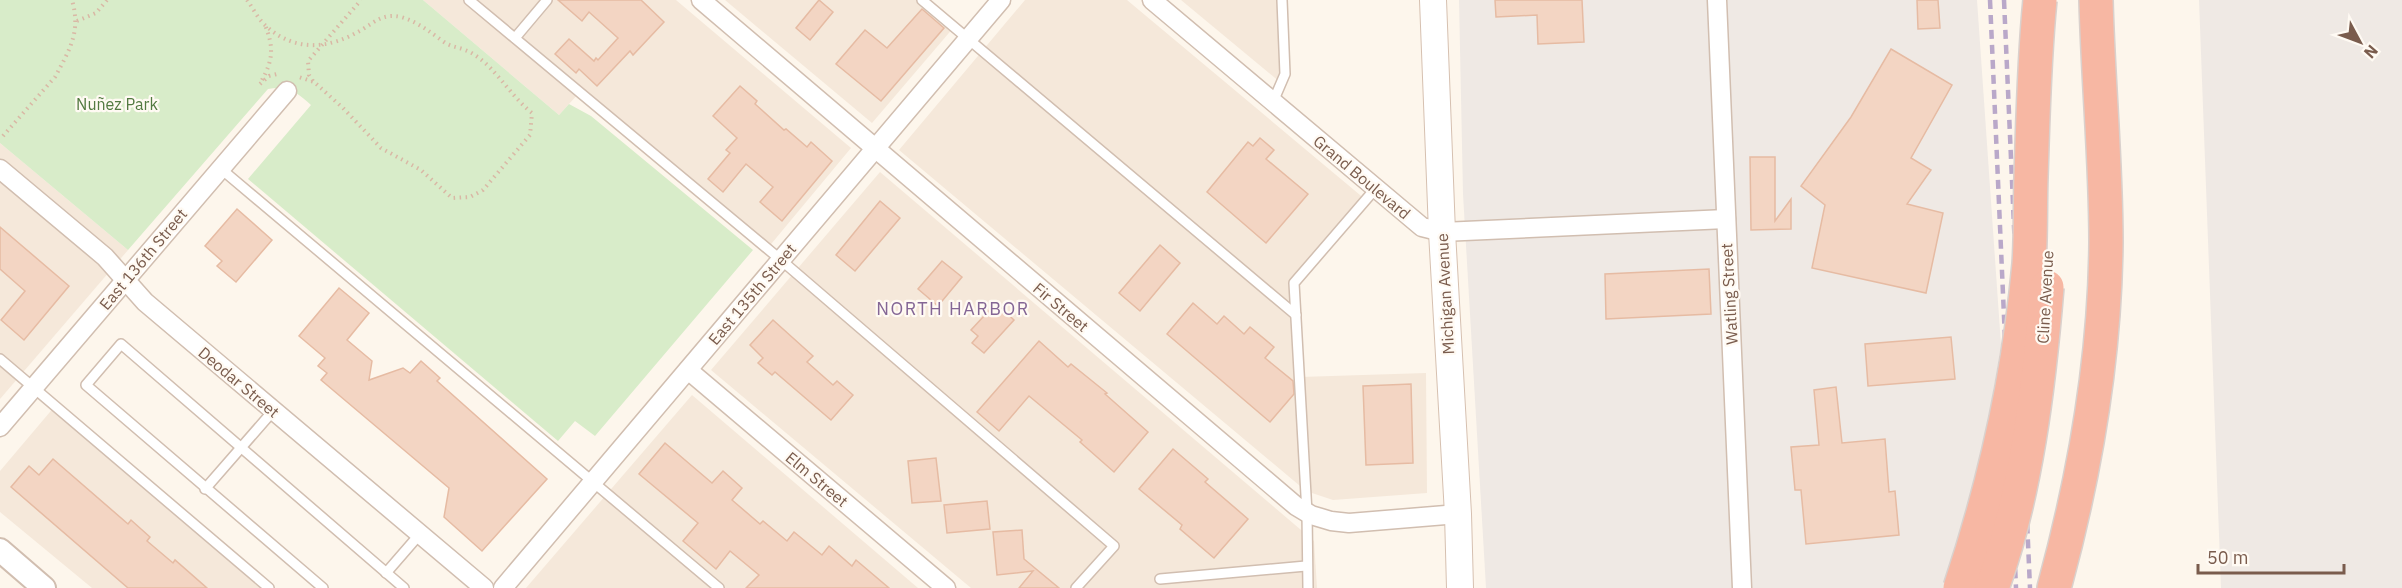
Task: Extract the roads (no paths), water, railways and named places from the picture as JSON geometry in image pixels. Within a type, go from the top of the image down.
[{"type":"highway","points":[[1960,588],[2000,445],[2024,307],[2029,261],[2034,60],[2042,0]]},
{"type":"highway","name":"Cline Avenue","points":[[1992,588],[2005,553],[2040,373],[2048,280],[2048,60],[2042,0]]},
{"type":"highway","points":[[2054,588],[2067,541],[2088,443],[2101,343],[2106,241],[2096,0]]},
{"type":"main road","name":"Michigan Avenue","points":[[1433,0],[1460,588]]},
{"type":"street","name":"Fir Street","points":[[701,0],[1296,506],[1307,513],[1331,521],[1349,523],[1458,514]]},
{"type":"street","name":"East 135th Street","points":[[503,588],[1001,0]]},
{"type":"street","name":"Grand Boulevard","points":[[1152,0],[1422,227],[1442,232],[1726,219]]},
{"type":"street","name":"Watling Street","points":[[1717,0],[1742,588]]},
{"type":"street","name":"East 136th Street","points":[[0,427],[220,168],[288,83]]},
{"type":"street","name":"Deodar Street","points":[[0,169],[105,257],[145,302],[483,588]]},
{"type":"street","name":"Elm Street","points":[[688,369],[944,588]]},
{"type":"street","points":[[0,550],[44,588]]},
{"type":"lane","points":[[469,0],[781,260],[1114,546],[1076,588]]},
{"type":"lane","points":[[515,38],[547,0]]},
{"type":"lane","points":[[922,0],[1296,315]]},
{"type":"lane","points":[[1274,102],[1285,74],[1282,0]]},
{"type":"lane","points":[[220,168],[718,588]]},
{"type":"lane","points":[[1308,588],[1307,513],[1294,283],[1376,188]]},
{"type":"lane","points":[[323,588],[86,385],[122,344],[404,588]]},
{"type":"lane","points":[[0,359],[269,588]]},
{"type":"lane","points":[[205,489],[273,411]]},
{"type":"lane","points":[[386,573],[419,535]]},
{"type":"lane","points":[[1160,579],[1306,566]]},
{"type":"railway","points":[[1990,0],[2016,588]]},
{"type":"railway","points":[[2004,0],[2030,588]]},
{"type":"district","name":"NORTH HARBOR","points":[[953,308]]},
{"type":"park label","name":"Nuñez Park","points":[[117,104]]}]
